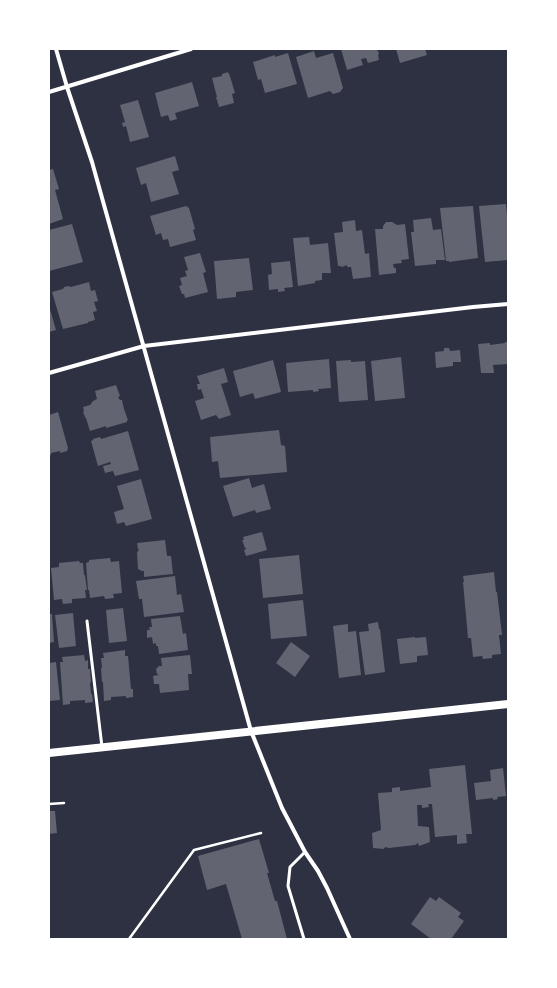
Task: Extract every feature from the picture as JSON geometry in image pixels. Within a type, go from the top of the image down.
[{"type":"main road","points":[[49,753],[508,704]]},
{"type":"street","points":[[56,49],[92,162],[251,731],[282,808],[305,852],[324,882],[350,939]]},
{"type":"street","points":[[49,92],[191,49]]},
{"type":"street","points":[[49,373],[144,346],[508,304]]},
{"type":"lane","points":[[88,620],[102,747]]},
{"type":"lane","points":[[304,939],[288,886],[290,867],[305,852]]},
{"type":"path","points":[[49,804],[64,803]]},
{"type":"path","points":[[129,939],[194,850],[261,833]]},
{"type":"building","points":[[341,49],[377,49],[379,60],[368,63],[366,58],[361,59],[363,65],[347,70]]},
{"type":"building","points":[[396,49],[425,49],[427,55],[400,63]]},
{"type":"building","points":[[314,51],[316,58],[333,53],[343,88],[340,92],[333,94],[330,91],[308,98],[296,57]]},
{"type":"building","points":[[288,53],[297,84],[265,93],[261,79],[258,80],[253,62],[275,55],[275,57]]},
{"type":"building","points":[[228,72],[235,93],[232,94],[234,103],[219,107],[212,78],[222,76],[222,74]]},
{"type":"building","points":[[192,82],[199,106],[175,113],[177,119],[170,121],[168,115],[161,117],[155,93]]},
{"type":"building","points":[[138,100],[149,137],[130,142],[126,126],[123,127],[122,123],[125,122],[120,105]]},
{"type":"building","points":[[175,156],[179,170],[172,172],[179,194],[151,202],[146,183],[141,185],[136,168]]},
{"type":"building","points":[[53,169],[59,189],[55,190],[63,219],[49,224],[49,170]]},
{"type":"building","points":[[506,204],[508,260],[485,262],[479,206]]},
{"type":"building","points":[[186,206],[189,208],[195,229],[193,230],[196,240],[170,247],[168,239],[163,240],[161,233],[156,235],[150,216]]},
{"type":"building","points":[[473,206],[478,258],[449,262],[446,261],[440,208]]},
{"type":"building","points":[[431,218],[433,230],[441,229],[445,260],[436,260],[436,264],[415,266],[411,232],[414,232],[413,220]]},
{"type":"building","points":[[355,220],[356,231],[362,230],[365,254],[369,253],[371,277],[353,279],[351,267],[347,267],[347,265],[342,267],[338,266],[334,233],[343,232],[342,222]]},
{"type":"building","points":[[386,222],[392,222],[397,225],[405,224],[409,259],[401,260],[402,263],[393,264],[394,268],[396,268],[396,273],[379,275],[375,229],[383,229]]},
{"type":"building","points":[[72,224],[83,262],[49,271],[49,230]]},
{"type":"building","points":[[309,237],[310,245],[328,243],[331,273],[322,273],[322,280],[315,281],[315,283],[298,286],[293,238]]},
{"type":"building","points":[[200,253],[206,272],[203,273],[208,292],[185,298],[179,286],[182,285],[180,278],[187,276],[185,271],[188,270],[184,257]]},
{"type":"building","points":[[249,258],[253,290],[236,292],[236,297],[217,299],[214,261]]},
{"type":"building","points":[[290,261],[293,287],[284,288],[285,291],[278,292],[278,289],[269,290],[268,275],[272,274],[271,263]]},
{"type":"building","points":[[89,282],[91,291],[95,290],[98,301],[94,302],[97,311],[93,312],[95,320],[63,329],[52,292],[63,289],[64,287],[71,287]]},
{"type":"building","points":[[49,306],[56,330],[49,332]]},
{"type":"building","points":[[508,342],[508,364],[493,365],[494,373],[481,373],[478,344],[490,343],[490,345]]},
{"type":"building","points":[[444,348],[449,348],[450,351],[460,350],[461,362],[453,362],[453,366],[436,368],[435,352],[444,351]]},
{"type":"building","points":[[401,357],[405,398],[375,401],[371,361]]},
{"type":"building","points":[[329,359],[331,388],[318,389],[319,391],[313,392],[313,390],[288,392],[286,363]]},
{"type":"building","points":[[273,360],[281,392],[255,399],[253,393],[240,397],[233,371]]},
{"type":"building","points":[[351,360],[351,362],[365,361],[368,400],[339,402],[336,361]]},
{"type":"building","points":[[224,368],[228,382],[221,384],[231,415],[219,419],[216,415],[201,420],[195,401],[204,398],[201,389],[198,390],[197,384],[200,384],[197,376]]},
{"type":"building","points":[[116,385],[120,396],[118,397],[122,400],[128,420],[127,422],[90,431],[83,412],[83,407],[90,405],[97,399],[95,391]]},
{"type":"building","points":[[58,412],[68,448],[67,451],[51,453],[51,455],[49,455],[49,415]]},
{"type":"building","points":[[279,430],[281,445],[285,446],[287,472],[220,478],[218,461],[212,462],[210,437]]},
{"type":"building","points":[[128,431],[139,470],[115,476],[113,471],[105,473],[103,466],[111,464],[110,462],[98,466],[91,441],[100,437],[101,439]]},
{"type":"building","points":[[249,478],[252,488],[264,484],[271,509],[256,513],[255,510],[233,517],[223,486]]},
{"type":"building","points":[[141,479],[152,519],[126,526],[124,522],[117,524],[114,512],[124,509],[117,486]]},
{"type":"building","points":[[262,532],[267,550],[246,556],[244,550],[246,548],[242,540],[244,540],[243,537]]},
{"type":"building","points":[[165,540],[167,556],[171,556],[173,574],[144,577],[144,571],[138,569],[137,553],[139,549],[137,543]]},
{"type":"building","points":[[299,555],[303,594],[263,598],[259,559]]},
{"type":"building","points":[[110,558],[111,562],[119,561],[122,593],[113,594],[114,598],[105,599],[104,596],[90,598],[86,563],[89,562],[89,560]]},
{"type":"building","points":[[79,561],[80,563],[83,563],[87,590],[85,590],[86,598],[72,599],[72,603],[63,604],[62,599],[54,600],[51,568],[59,567],[59,563]]},
{"type":"building","points":[[494,572],[502,635],[499,635],[501,654],[492,655],[492,658],[483,659],[482,656],[473,657],[471,638],[468,638],[463,576]]},
{"type":"building","points":[[175,576],[177,595],[181,594],[184,612],[144,617],[142,599],[139,599],[136,581]]},
{"type":"building","points":[[303,600],[307,636],[271,639],[268,604]]},
{"type":"building","points":[[123,608],[127,641],[109,643],[106,610]]},
{"type":"building","points":[[73,613],[76,646],[59,648],[55,615]]},
{"type":"building","points":[[49,614],[52,614],[54,642],[49,643]]},
{"type":"building","points":[[180,616],[183,634],[186,633],[188,650],[159,654],[158,646],[156,646],[156,643],[153,644],[152,637],[147,638],[147,630],[150,630],[149,627],[152,627],[151,619]]},
{"type":"building","points":[[378,622],[385,672],[365,675],[359,632],[369,631],[368,624]]},
{"type":"building","points":[[348,624],[348,632],[356,631],[361,675],[339,678],[333,626]]},
{"type":"building","points":[[426,637],[428,655],[417,656],[417,662],[400,664],[397,639]]},
{"type":"building","points":[[291,642],[310,656],[295,677],[276,663]]},
{"type":"building","points":[[125,650],[125,656],[128,656],[133,697],[111,697],[111,700],[104,701],[101,668],[101,658],[104,658],[103,653]]},
{"type":"building","points":[[84,655],[85,661],[88,660],[88,669],[90,669],[91,694],[93,702],[85,703],[85,700],[70,701],[70,704],[63,705],[60,662],[63,662],[62,657]]},
{"type":"building","points":[[190,655],[192,674],[188,674],[189,690],[160,693],[159,684],[154,684],[153,676],[159,675],[157,674],[156,669],[159,666],[162,666],[161,658]]},
{"type":"building","points":[[56,662],[60,700],[49,701],[49,663]]},
{"type":"building","points":[[465,765],[472,834],[466,834],[467,843],[457,844],[457,835],[435,837],[432,804],[428,804],[429,807],[422,808],[422,805],[417,805],[418,826],[429,827],[430,842],[419,846],[418,843],[415,845],[389,848],[385,847],[384,849],[373,848],[372,833],[381,830],[378,793],[392,792],[392,788],[400,787],[400,791],[431,787],[429,769]]},
{"type":"building","points":[[503,768],[506,796],[497,797],[498,799],[493,800],[493,798],[476,800],[474,783],[491,781],[490,770]]},
{"type":"building","points":[[49,811],[55,811],[57,833],[49,834]]},
{"type":"building","points":[[259,839],[269,873],[267,873],[275,901],[277,901],[287,939],[242,939],[226,884],[207,890],[198,856]]},
{"type":"building","points":[[430,897],[436,901],[439,897],[461,913],[458,917],[464,921],[451,939],[431,939],[411,924]]}]
